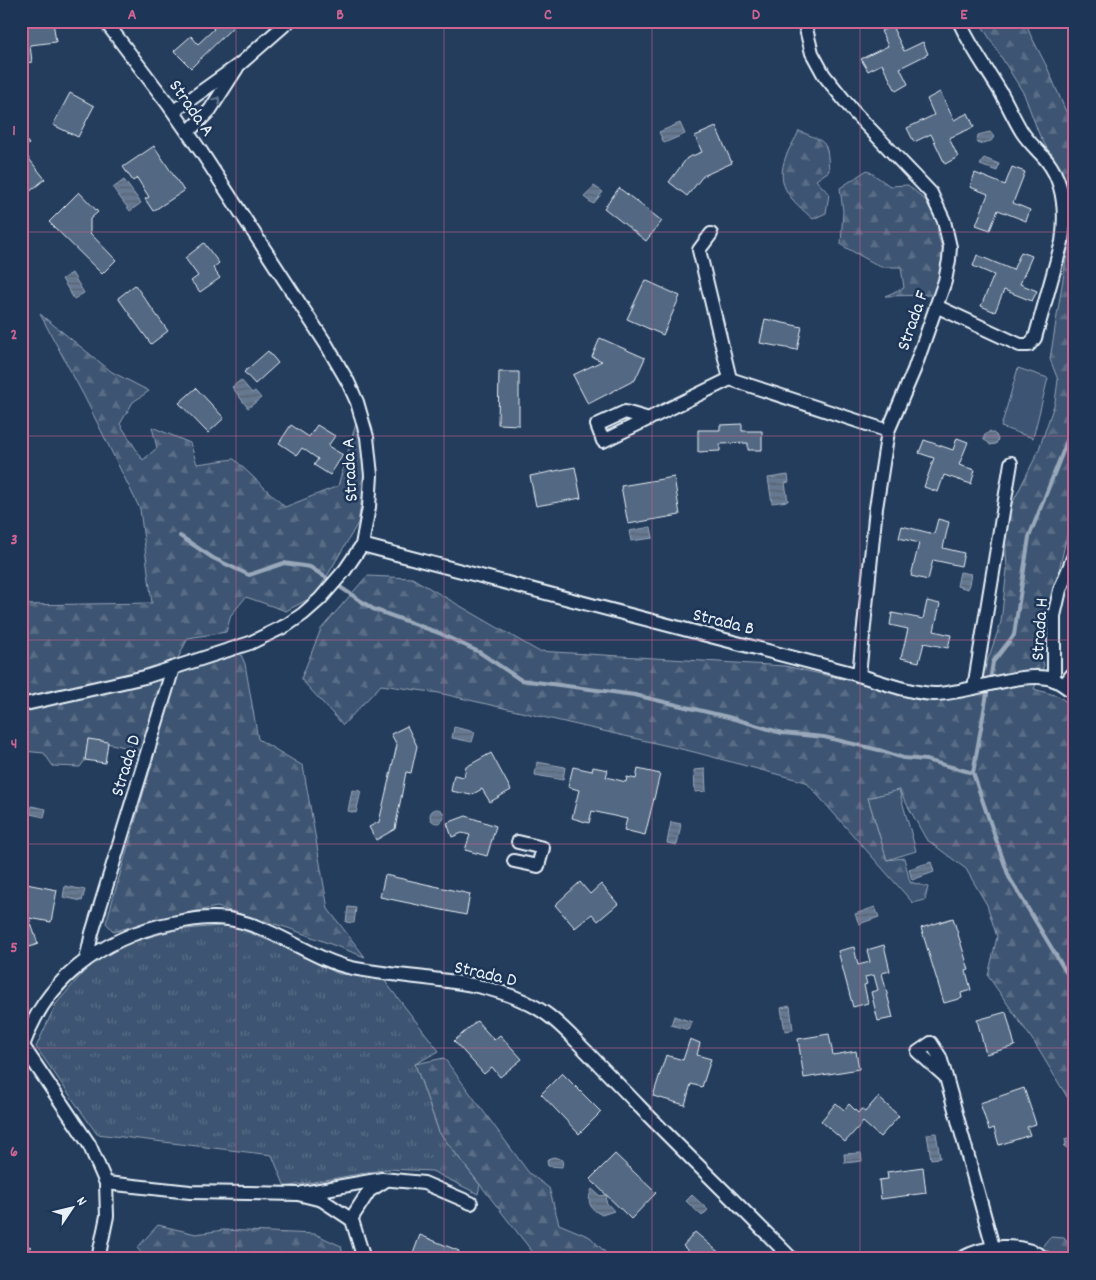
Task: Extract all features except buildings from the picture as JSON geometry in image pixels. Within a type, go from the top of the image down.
[{"type":"street","name":"Strada A","points":[[21,705],[144,677],[231,650],[268,635],[303,614],[335,583],[362,545],[369,508],[371,466],[367,437],[357,402],[348,382],[326,344],[174,111],[104,21]]},
{"type":"street","points":[[174,111],[240,64],[289,21]]},
{"type":"street","name":"Strada F","points":[[804,21],[812,53],[824,76],[853,111],[922,183],[940,210],[948,234],[949,260],[945,281],[914,370],[888,431],[876,508],[859,675]]},
{"type":"street","points":[[936,306],[1020,345],[1029,346],[1035,338],[1064,230],[1063,202],[1056,178],[1046,161],[1023,134],[999,90],[972,48],[959,21]]},
{"type":"street","points":[[188,132],[213,107],[240,64]]},
{"type":"street","points":[[711,234],[699,250],[730,379]]},
{"type":"street","points":[[649,418],[730,379],[888,431]]},
{"type":"street","points":[[984,686],[1011,463]]},
{"type":"street","name":"Strada B","points":[[362,545],[915,691],[932,694],[946,693],[1034,677],[1059,683]]},
{"type":"street","name":"Strada H","points":[[1059,683],[1055,610],[1063,582],[1075,553]]},
{"type":"street","name":"Strada D","points":[[86,960],[92,933],[174,668]]},
{"type":"street","points":[[1075,671],[1059,683],[1075,694]]},
{"type":"street","points":[[514,861],[538,866],[543,848],[518,842]]},
{"type":"street","name":"Strada D","points":[[22,1050],[37,1013],[46,999],[86,960],[115,941],[161,925],[194,919],[222,918],[251,925],[350,968],[494,990],[533,1006],[559,1024],[792,1259]]},
{"type":"street","points":[[22,1050],[89,1144],[106,1183],[107,1216],[98,1259]]},
{"type":"street","points":[[946,1077],[993,1247]]},
{"type":"street","points":[[106,1183],[190,1192],[298,1194],[364,1187],[389,1179],[424,1183],[471,1203]]},
{"type":"street","points":[[351,1219],[364,1187]]},
{"type":"street","points":[[298,1194],[322,1200],[351,1219],[364,1259]]},
{"type":"street","points":[[960,1259],[971,1252],[993,1247],[1025,1249],[1046,1259]]},
{"type":"green space","points":[[979,21],[1026,21],[1030,34],[1047,67],[1075,133],[1075,516],[1068,531],[1040,654],[1044,665],[1034,689],[1058,696],[1075,708],[1075,1110],[1034,1042],[988,976],[997,937],[987,905],[966,869],[926,839],[899,790],[868,798],[887,860],[904,858],[910,882],[928,887],[925,900],[913,903],[806,782],[694,752],[439,693],[381,685],[343,725],[301,679],[321,629],[367,576],[412,578],[538,651],[785,666],[936,700],[976,694],[1001,622],[1007,569],[1004,520],[1038,452],[1055,402],[1058,380],[1050,359],[1067,254],[1069,187],[1039,134],[1024,94]]},
{"type":"green space","points":[[799,131],[821,141],[828,153],[829,171],[816,180],[829,194],[826,213],[813,219],[792,199],[787,192],[782,176],[786,156]]},
{"type":"green space","points":[[867,170],[890,186],[908,185],[926,201],[938,224],[938,235],[945,257],[941,276],[933,295],[885,296],[904,288],[901,267],[881,267],[841,245],[843,211],[840,188]]},
{"type":"green space","points":[[40,314],[112,372],[149,391],[133,402],[120,424],[143,460],[157,448],[152,427],[190,443],[197,464],[234,459],[285,507],[338,486],[357,420],[366,472],[358,523],[316,595],[286,611],[246,597],[231,615],[226,632],[188,638],[173,668],[148,752],[88,739],[85,760],[80,767],[53,766],[44,753],[23,751],[21,757],[21,605],[152,603],[140,509],[84,396]]},
{"type":"green space","points":[[1018,368],[1048,378],[1033,438],[1001,427]]},
{"type":"green space","points":[[239,650],[245,664],[258,739],[303,766],[328,909],[365,957],[288,928],[217,907],[151,920],[114,932],[106,923],[180,666]]},
{"type":"green space","points":[[899,790],[916,851],[887,860],[868,798]]},
{"type":"green space","points":[[231,925],[279,945],[339,974],[380,975],[439,1051],[415,1064],[439,1132],[480,1185],[478,1194],[432,1171],[388,1169],[285,1187],[272,1155],[97,1134],[36,1047],[56,1004],[95,959],[135,941],[175,930]]},
{"type":"green space","points":[[444,1058],[529,1173],[549,1188],[559,1224],[590,1237],[610,1257],[609,1259],[538,1259],[439,1132],[415,1064]]},
{"type":"green space","points":[[158,1225],[196,1234],[223,1230],[315,1234],[341,1246],[344,1259],[214,1259],[205,1257],[200,1259],[150,1259],[145,1257],[137,1248]]},
{"type":"green space","points":[[1050,1237],[1064,1238],[1075,1252],[1075,1259],[978,1259],[989,1253],[1042,1253],[1044,1244]]},
{"type":"shaded area","points":[[680,123],[685,134],[664,143],[659,132]]},
{"type":"shaded area","points":[[990,132],[994,137],[991,141],[978,144],[978,135]]},
{"type":"shaded area","points":[[984,158],[999,164],[997,171],[980,165]]},
{"type":"shaded area","points":[[124,180],[141,203],[130,211],[113,188]]},
{"type":"shaded area","points":[[594,186],[603,192],[593,204],[584,197]]},
{"type":"shaded area","points":[[72,273],[84,293],[74,299],[62,279]]},
{"type":"shaded area","points":[[241,380],[252,393],[255,391],[261,398],[248,408],[232,387]]},
{"type":"shaded area","points":[[990,431],[998,439],[996,444],[990,445],[984,440],[984,436]]},
{"type":"shaded area","points":[[788,475],[789,482],[785,483],[788,501],[772,503],[768,478]]},
{"type":"shaded area","points":[[651,527],[653,538],[631,541],[629,531]]},
{"type":"shaded area","points":[[960,572],[971,574],[968,589],[957,586]]},
{"type":"shaded area","points":[[454,727],[475,732],[472,742],[452,738]]},
{"type":"shaded area","points":[[537,762],[565,767],[563,780],[535,775]]},
{"type":"shaded area","points":[[705,769],[706,791],[695,792],[694,770]]},
{"type":"shaded area","points":[[352,790],[361,791],[356,813],[348,811]]},
{"type":"shaded area","points":[[31,806],[46,809],[44,817],[30,814]]},
{"type":"shaded area","points":[[434,809],[440,809],[444,816],[440,823],[434,823],[430,819],[430,813]]},
{"type":"shaded area","points":[[671,822],[681,824],[677,845],[667,843]]},
{"type":"shaded area","points":[[931,862],[934,872],[912,880],[909,869]]},
{"type":"shaded area","points":[[65,886],[85,890],[82,901],[63,897]]},
{"type":"shaded area","points":[[348,907],[356,908],[354,923],[346,922]]},
{"type":"shaded area","points":[[875,907],[879,917],[859,924],[855,914]]},
{"type":"shaded area","points":[[790,1006],[793,1030],[785,1031],[781,1008]]},
{"type":"shaded area","points":[[674,1016],[692,1022],[689,1030],[671,1025]]},
{"type":"shaded area","points":[[936,1133],[940,1158],[931,1159],[927,1134]]},
{"type":"shaded area","points":[[1071,1137],[1075,1140],[1075,1153],[1064,1146],[1066,1144],[1065,1139]]},
{"type":"shaded area","points":[[861,1153],[862,1161],[845,1163],[844,1154]]},
{"type":"shaded area","points":[[554,1157],[563,1160],[562,1167],[548,1166],[547,1161]]},
{"type":"shaded area","points":[[592,1189],[600,1196],[607,1195],[606,1202],[614,1211],[602,1215],[592,1208],[589,1198]]},
{"type":"shaded area","points":[[692,1195],[708,1210],[702,1216],[686,1201]]},
{"type":"waterway","points":[[990,681],[993,662],[1014,635],[1029,537],[1075,421]]},
{"type":"waterway","points":[[180,536],[213,558],[249,575],[284,563],[310,567],[373,609],[439,633],[479,652],[521,680],[635,695],[728,717],[782,733],[824,737],[879,750],[903,758],[926,760],[973,773]]},
{"type":"waterway","points":[[988,688],[973,773],[1009,877],[1075,987]]}]
